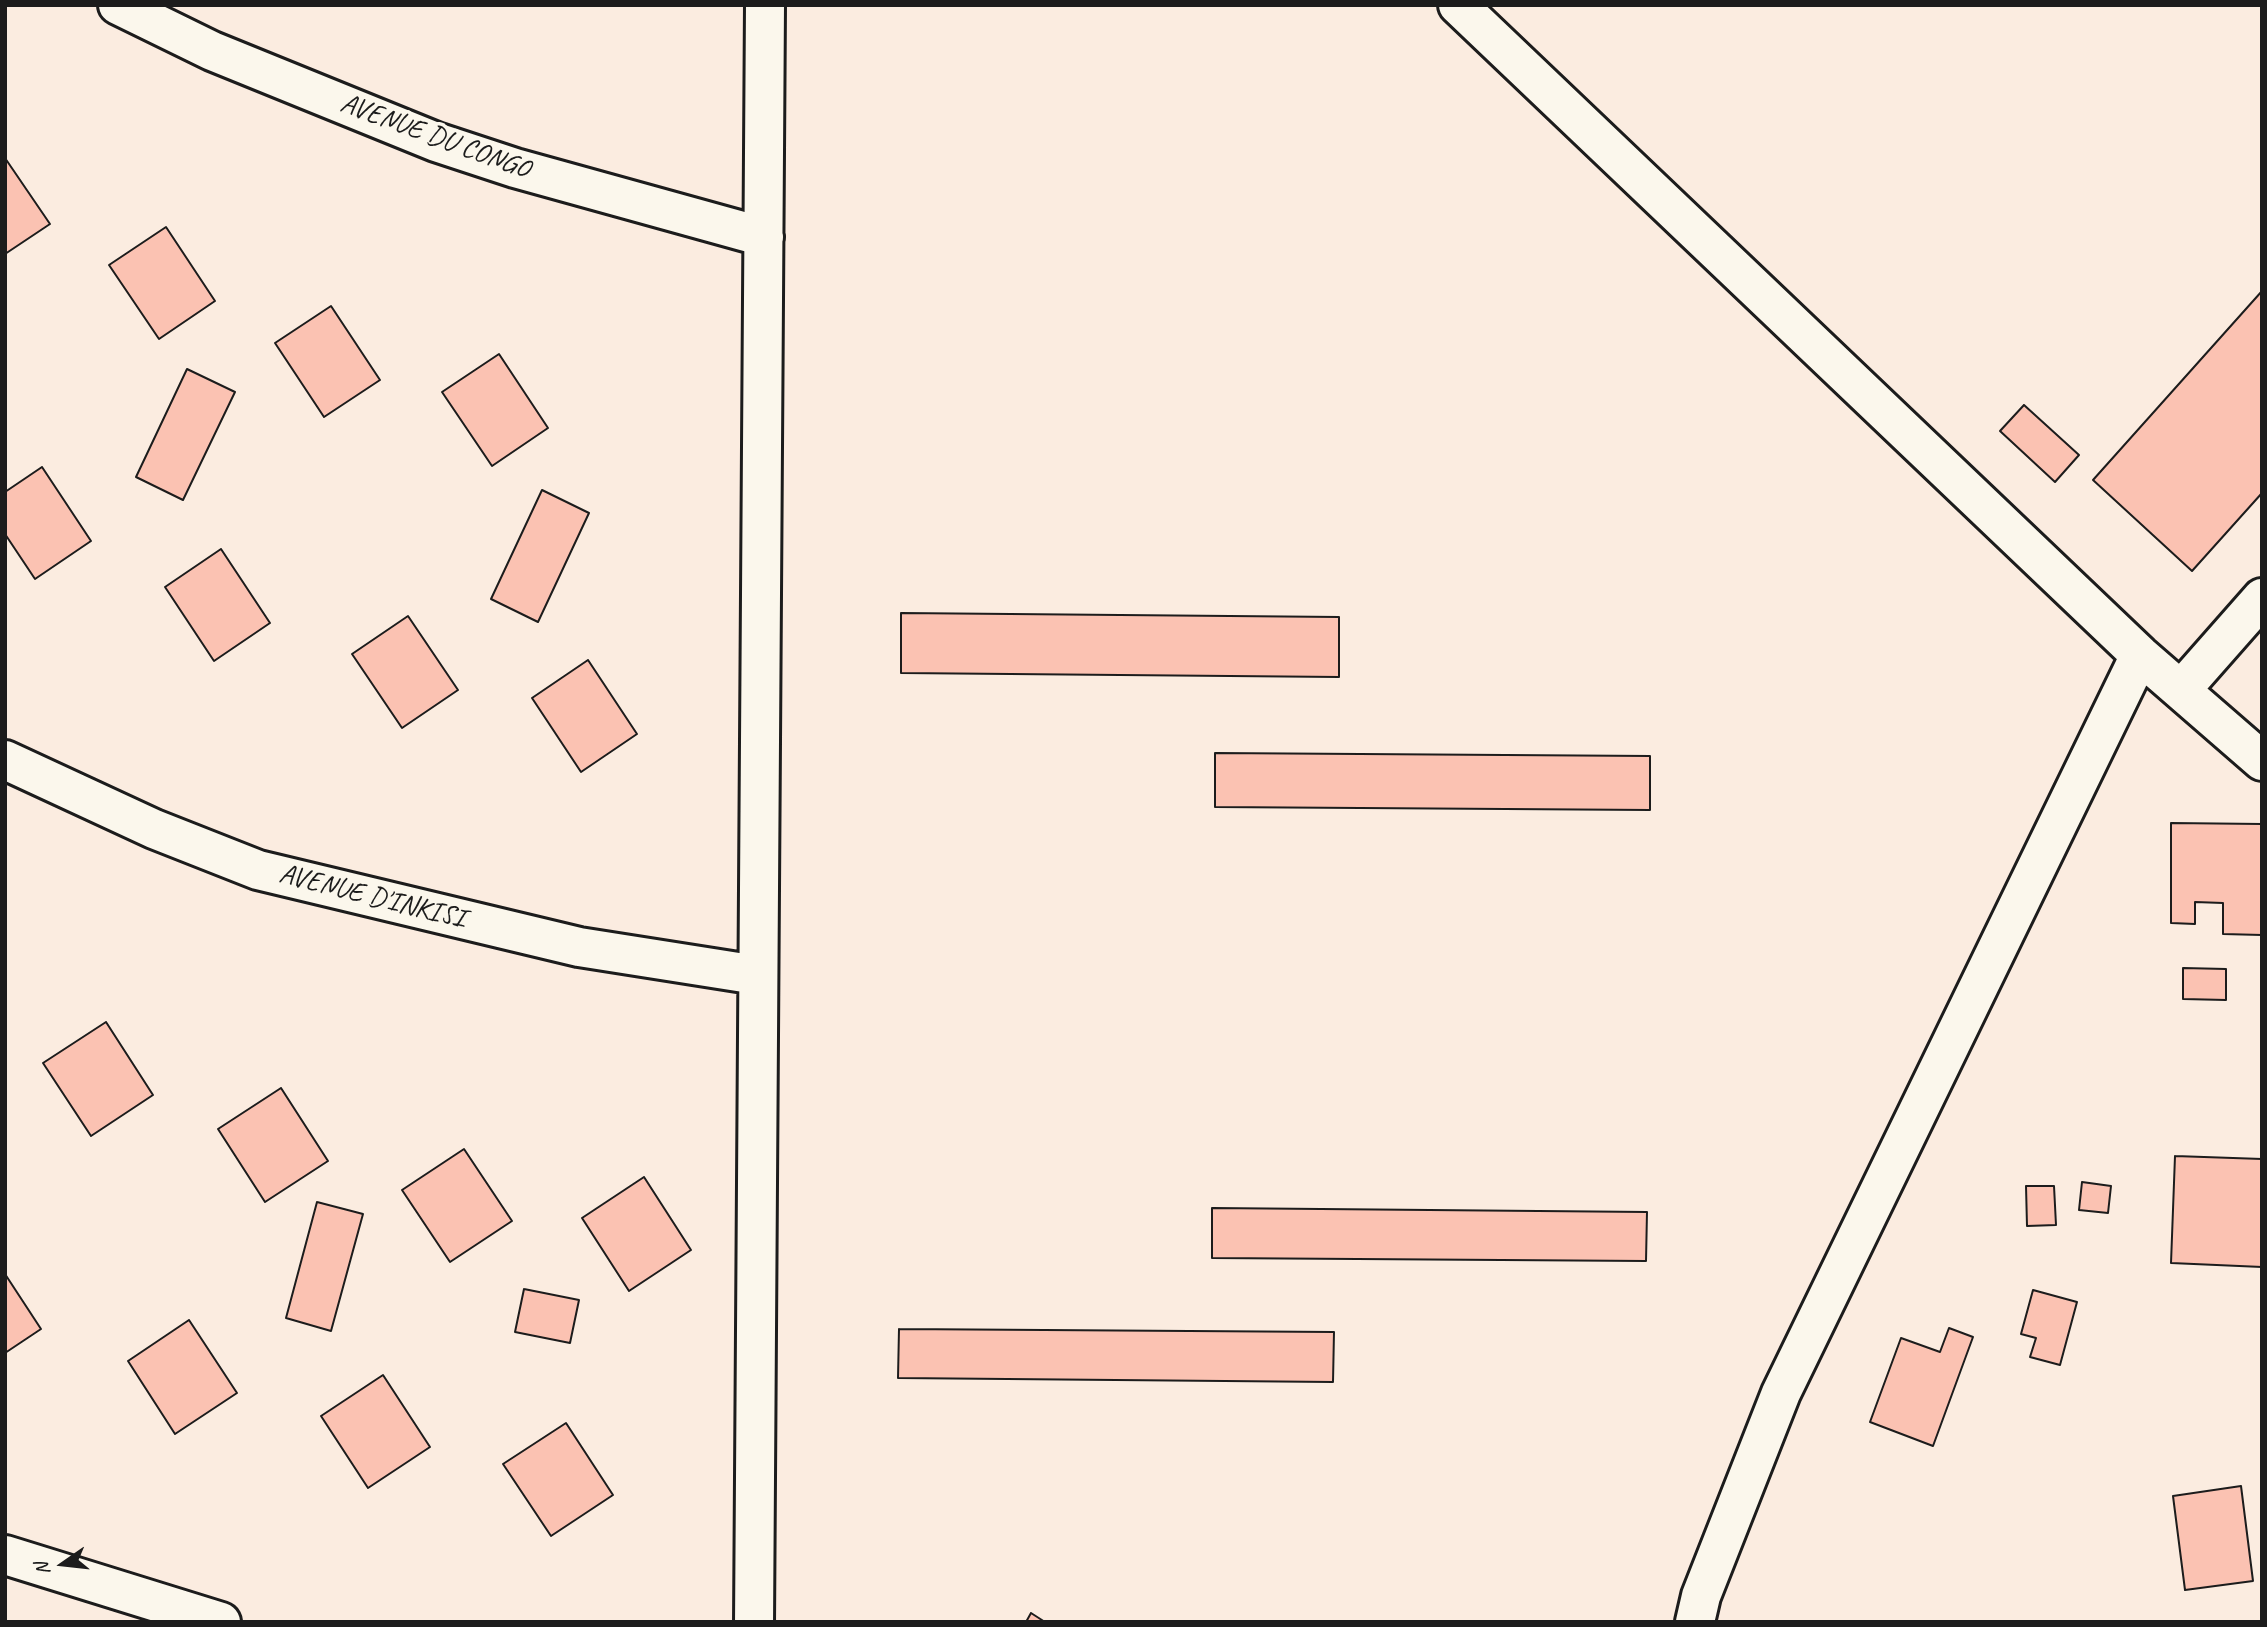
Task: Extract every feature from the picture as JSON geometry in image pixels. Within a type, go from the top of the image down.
[{"type":"street","name":"AVENUE DU CONGO","points":[[118,5],[212,51],[436,142],[515,168],[764,237]]},
{"type":"street","points":[[754,1622],[765,5]]},
{"type":"street","points":[[1458,5],[2140,655],[2262,761]]},
{"type":"street","points":[[2181,690],[2262,598]]},
{"type":"street","points":[[1695,1622],[1701,1596],[1781,1393],[2140,655]]},
{"type":"street","name":"AVENUE D'INKISI","points":[[5,760],[154,829],[258,870],[579,947],[757,975]]},
{"type":"street","points":[[5,1555],[220,1622]]},
{"type":"building","points":[[5,158],[50,224],[5,254]]},
{"type":"building","points":[[166,227],[215,301],[159,339],[109,265]]},
{"type":"building","points":[[2262,291],[2262,493],[2192,571],[2093,480]]},
{"type":"building","points":[[331,306],[380,380],[324,417],[275,343]]},
{"type":"building","points":[[499,354],[548,428],[492,466],[442,392]]},
{"type":"building","points":[[187,369],[235,392],[183,500],[136,477]]},
{"type":"building","points":[[2024,405],[2079,455],[2055,482],[2000,431]]},
{"type":"building","points":[[42,467],[91,541],[35,579],[5,534],[5,492]]},
{"type":"building","points":[[542,490],[589,513],[538,622],[491,599]]},
{"type":"building","points":[[221,549],[270,623],[214,661],[165,587]]},
{"type":"building","points":[[901,613],[1339,617],[1339,677],[901,673]]},
{"type":"building","points":[[408,616],[458,690],[402,728],[352,654]]},
{"type":"building","points":[[588,660],[637,734],[581,772],[532,698]]},
{"type":"building","points":[[1215,753],[1650,756],[1650,810],[1215,807]]},
{"type":"building","points":[[2171,823],[2262,824],[2262,935],[2223,934],[2223,903],[2195,902],[2195,924],[2171,923]]},
{"type":"building","points":[[2183,968],[2226,969],[2226,1000],[2183,999]]},
{"type":"building","points":[[106,1022],[153,1095],[91,1136],[43,1063]]},
{"type":"building","points":[[281,1088],[328,1161],[265,1202],[218,1129]]},
{"type":"building","points":[[464,1149],[512,1221],[450,1262],[402,1190]]},
{"type":"building","points":[[2175,1156],[2262,1159],[2262,1267],[2171,1263]]},
{"type":"building","points":[[644,1177],[691,1250],[629,1291],[582,1218]]},
{"type":"building","points":[[2082,1182],[2111,1186],[2108,1213],[2079,1210]]},
{"type":"building","points":[[2026,1186],[2054,1186],[2056,1225],[2027,1226]]},
{"type":"building","points":[[317,1202],[363,1214],[331,1331],[286,1318]]},
{"type":"building","points":[[1212,1208],[1647,1212],[1646,1261],[1212,1258]]},
{"type":"building","points":[[5,1274],[41,1329],[5,1353]]},
{"type":"building","points":[[524,1289],[579,1300],[570,1343],[515,1332]]},
{"type":"building","points":[[2033,1290],[2077,1302],[2060,1365],[2030,1357],[2036,1338],[2021,1334]]},
{"type":"building","points":[[189,1320],[237,1393],[175,1434],[128,1361]]},
{"type":"building","points":[[1949,1328],[1973,1337],[1933,1446],[1870,1422],[1901,1338],[1940,1352]]},
{"type":"building","points":[[899,1329],[1334,1332],[1333,1382],[898,1378]]},
{"type":"building","points":[[383,1375],[430,1447],[368,1488],[321,1416]]},
{"type":"building","points":[[566,1423],[613,1495],[551,1536],[503,1464]]},
{"type":"building","points":[[2241,1486],[2253,1581],[2185,1590],[2173,1496]]},
{"type":"building","points":[[1031,1613],[1045,1622],[1026,1622]]}]
